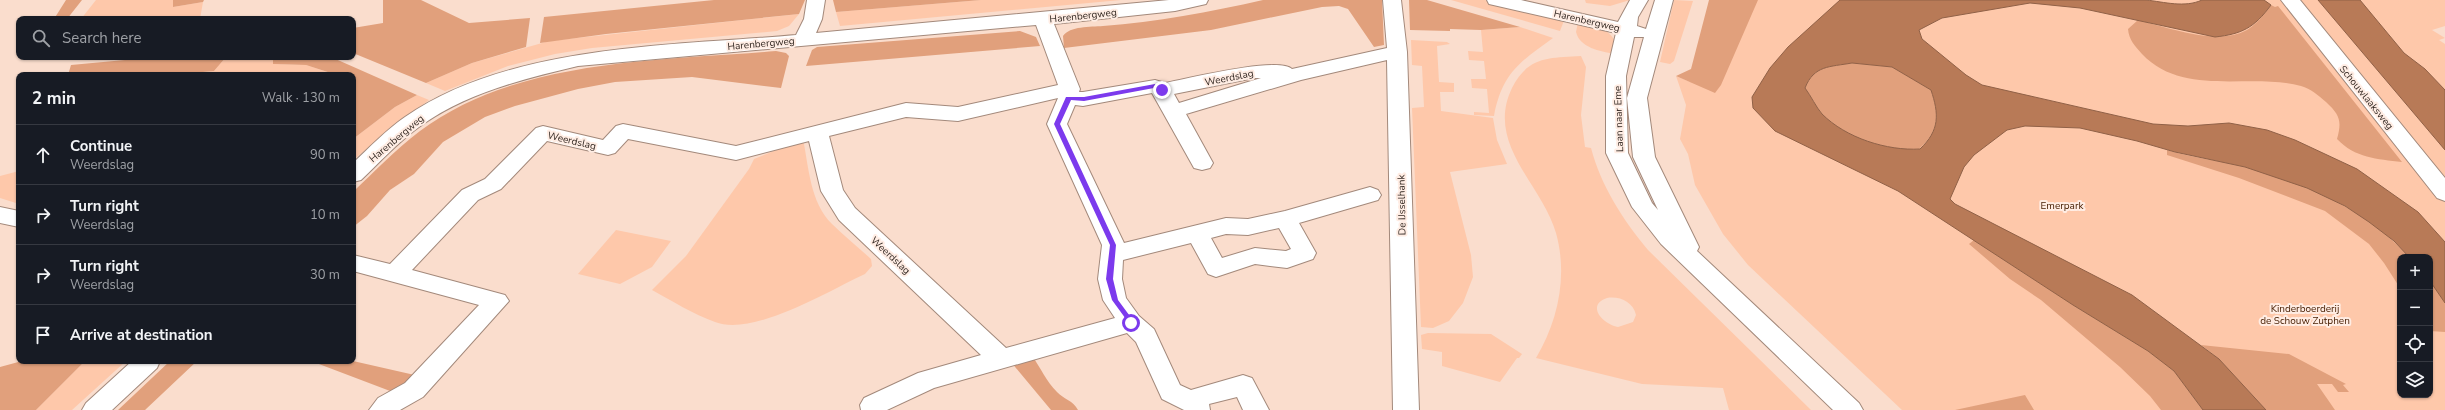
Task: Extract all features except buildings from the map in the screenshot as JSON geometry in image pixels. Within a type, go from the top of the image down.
[{"type":"street","points":[[804,39],[813,18],[816,0]]},
{"type":"street","name":"Harenbergweg","points":[[356,172],[422,115],[480,87],[522,72],[578,60],[1043,19],[1175,5],[1199,0]]},
{"type":"street","name":"De IJsselhank","points":[[1392,0],[1397,52],[1406,410]]},
{"type":"street","name":"Harenbergweg","points":[[1496,0],[1656,29]]},
{"type":"street","name":"Harenbergweg","points":[[1546,0],[1628,23]]},
{"type":"street","name":"Laan naar Eme","points":[[1639,0],[1628,23],[1616,76],[1617,153],[1643,207],[1669,238],[1850,410]]},
{"type":"street","name":"Laan naar Eme","points":[[1664,0],[1637,98],[1644,157],[1654,181],[1696,264]]},
{"type":"street","name":"Schouwlaaksweg","points":[[2290,0],[2445,193]]},
{"type":"street","points":[[1043,19],[1069,94],[1057,124],[1101,216],[1113,245],[1110,279],[1115,300],[1131,323],[1145,336],[1170,392],[1194,406],[1202,396],[1243,384],[1256,410]]},
{"type":"street","name":"Weerdslag","points":[[1174,111],[1298,74],[1397,52]]},
{"type":"street","name":"Weerdslag","points":[[395,273],[470,195],[493,184],[543,133],[608,148],[623,131],[736,153],[817,131],[906,110],[958,114],[1069,94],[1084,99],[1155,86],[1162,90],[1254,72],[1298,74]]},
{"type":"street","points":[[1162,90],[1202,162]]},
{"type":"street","name":"Weerdslag","points":[[817,131],[832,191],[847,214],[1000,358]]},
{"type":"street","points":[[1111,255],[1226,226],[1248,227],[1285,219],[1370,195]]},
{"type":"street","points":[[0,214],[16,218]]},
{"type":"street","points":[[1198,234],[1216,268],[1255,256],[1287,260],[1305,254],[1285,219]]},
{"type":"street","points":[[356,264],[498,300],[414,390],[387,405],[382,410]]},
{"type":"street","points":[[874,410],[873,405],[928,380],[1000,358],[1131,323]]},
{"type":"street","points":[[95,410],[145,364]]},
{"type":"green space","points":[[96,0],[173,0],[173,7],[203,2],[201,16],[83,16]]},
{"type":"green space","points":[[981,0],[1121,0],[840,26],[836,12]]},
{"type":"green space","points":[[1451,0],[1485,0],[1565,18],[1560,31]]},
{"type":"green space","points":[[1585,0],[1630,0],[1610,6],[1586,3]]},
{"type":"green space","points":[[1674,0],[1693,1],[1674,61],[1670,64],[1660,62]]},
{"type":"green space","name":"Emerpark","points":[[1713,0],[2445,0],[2445,26],[2432,30],[2445,38],[2439,40],[2445,44],[2445,410],[1902,410],[1748,265],[1723,234],[1695,185],[1688,154],[1680,139],[1686,105],[1676,76],[1690,82]]},
{"type":"green space","points":[[799,14],[789,26],[777,31],[592,48],[555,54],[508,66],[445,91],[426,83],[472,63],[549,41]]},
{"type":"green space","points":[[1578,22],[1605,30],[1616,43],[1614,54],[1591,48],[1582,42],[1576,32]]},
{"type":"green space","points":[[1520,27],[1553,38],[1522,62],[1507,79],[1497,101],[1494,116],[1474,115],[1474,112],[1489,113],[1487,89],[1472,88],[1471,79],[1486,79],[1484,61],[1469,60],[1468,51],[1483,52],[1481,30]]},
{"type":"green space","points":[[1411,40],[1447,42],[1450,44],[1437,46],[1439,82],[1454,83],[1454,92],[1440,92],[1441,111],[1493,118],[1497,140],[1507,164],[1450,172],[1471,255],[1473,277],[1463,303],[1449,321],[1433,328],[1421,327],[1412,108],[1424,107],[1422,66],[1412,65]]},
{"type":"green space","points":[[1581,56],[1586,67],[1581,115],[1585,147],[1591,148],[1595,162],[1607,189],[1622,215],[1648,250],[1811,410],[1729,410],[1723,388],[1642,384],[1536,358],[1544,344],[1555,314],[1561,282],[1561,265],[1556,233],[1549,215],[1510,146],[1506,127],[1506,108],[1512,88],[1518,78],[1532,64],[1549,59]],"holes":[[[1607,298],[1621,299],[1629,303],[1636,315],[1633,322],[1618,327],[1602,318],[1597,309],[1598,305],[1601,301]]]},
{"type":"green space","points":[[223,60],[273,60],[273,64],[306,65],[328,72],[203,72],[214,71]]},
{"type":"green space","points":[[417,95],[429,100],[356,158],[356,137],[395,107]]},
{"type":"green space","points":[[803,139],[809,173],[819,206],[832,224],[871,259],[872,266],[865,274],[811,301],[769,318],[749,323],[731,325],[707,319],[652,290],[686,256],[749,169],[754,159]]},
{"type":"green space","points":[[16,172],[16,203],[0,198],[0,176]]},
{"type":"green space","points":[[616,230],[671,241],[652,267],[620,284],[578,274]]},
{"type":"green space","points":[[1428,333],[1491,334],[1522,354],[1519,358],[1517,358],[1500,382],[1442,366],[1442,352],[1422,349],[1421,335]]},
{"type":"green space","points":[[82,364],[123,364],[72,410],[36,410]]},
{"type":"shaded area","points":[[66,0],[82,0],[69,16],[56,16]]},
{"type":"shaded area","points":[[173,0],[204,0],[203,2],[173,7]]},
{"type":"shaded area","points":[[383,0],[421,0],[469,23],[530,18],[526,47],[472,63],[426,83],[356,54],[356,28],[383,23]]},
{"type":"shaded area","points":[[714,0],[805,0],[799,14],[606,34],[540,43],[544,17]]},
{"type":"shaded area","points":[[833,0],[981,0],[836,12]]},
{"type":"shaded area","points":[[1263,0],[1382,0],[1384,45],[1374,47],[1348,9],[1339,6],[1322,7],[1211,30],[1064,48],[1063,36],[1070,30],[1163,19]]},
{"type":"shaded area","points":[[1409,0],[1427,0],[1520,27],[1481,30],[1450,29],[1450,31],[1410,30]]},
{"type":"shaded area","points":[[1709,0],[1758,0],[1721,85],[1715,93],[1676,76],[1691,69]]},
{"type":"shaded area","points":[[1840,0],[2146,0],[2189,4],[2202,0],[2264,0],[2271,5],[2253,24],[2240,32],[2215,37],[2080,8],[2030,3],[1942,18],[1919,30],[1922,39],[1966,75],[1982,85],[2153,124],[2188,126],[2229,123],[2267,130],[2295,140],[2357,169],[2418,212],[2445,242],[2445,303],[2433,285],[2433,254],[2406,254],[2394,241],[2345,206],[2307,188],[2245,167],[2175,152],[2137,141],[2080,128],[2025,126],[2007,130],[1974,155],[1964,167],[1950,199],[1955,204],[2132,295],[2219,359],[2266,410],[2203,410],[2174,371],[2148,351],[2073,305],[1898,191],[1775,131],[1753,108],[1752,97],[1770,68],[1788,47]],"holes":[[[1852,63],[1892,67],[1931,90],[1936,114],[1934,128],[1927,142],[1920,149],[1907,149],[1881,145],[1843,130],[1822,114],[1805,88],[1809,80],[1818,71],[1824,68]]]},
{"type":"shaded area","points":[[2318,0],[2360,0],[2404,53],[2425,69],[2445,90],[2445,150]]},
{"type":"shaded area","points":[[2271,5],[2275,7],[2278,6],[2402,162],[2384,160],[2359,154],[2344,145],[2337,139],[2339,119],[2337,115],[2326,102],[2308,89],[2281,82],[2197,80],[2177,76],[2159,67],[2142,54],[2133,43],[2128,29],[2138,20],[2193,34],[2222,36],[2235,34],[2247,30],[2254,25]]},
{"type":"shaded area","points":[[1020,31],[1036,37],[1040,46],[806,66],[812,50],[817,47]]},
{"type":"shaded area","points":[[776,51],[786,53],[789,56],[781,88],[692,77],[615,82],[578,89],[515,106],[485,117],[443,142],[414,174],[390,190],[367,216],[356,225],[356,189],[402,145],[420,131],[459,107],[501,89],[545,76],[591,67],[685,57]]},
{"type":"shaded area","points":[[125,60],[223,60],[214,71],[203,72],[69,72],[71,65]]},
{"type":"shaded area","points":[[273,60],[338,60],[417,95],[395,107],[356,137],[356,72],[328,72],[306,65],[273,64]]},
{"type":"shaded area","points":[[1852,63],[1892,67],[1931,90],[1934,99],[1936,121],[1931,135],[1919,149],[1894,148],[1868,141],[1843,130],[1822,114],[1805,88],[1809,80],[1818,71],[1824,68]]},
{"type":"shaded area","points":[[2167,150],[2235,165],[2290,181],[2334,200],[2374,225],[2406,254],[2397,254],[2397,283],[2369,244],[2325,211],[2239,178],[2167,155]]},
{"type":"shaded area","points":[[1974,240],[2073,305],[2148,351],[2174,371],[2203,410],[2161,410],[2150,396],[2120,367],[2041,300],[2010,279],[1969,244]]},
{"type":"shaded area","points":[[2433,285],[2445,303],[2445,332],[2433,331]]},
{"type":"shaded area","points":[[2201,345],[2289,354],[2346,384],[2343,385],[2349,392],[2338,392],[2332,384],[2317,384],[2335,410],[2266,410],[2219,359]]},
{"type":"shaded area","points":[[1032,356],[1053,388],[1073,404],[1078,410],[1051,410],[1011,362]]},
{"type":"shaded area","points":[[356,362],[419,376],[398,394],[319,364],[356,364]]},
{"type":"shaded area","points":[[16,363],[16,364],[82,364],[36,410],[0,410],[0,367]]},
{"type":"shaded area","points":[[167,364],[194,364],[145,410],[118,410]]},
{"type":"shaded area","points":[[2025,395],[2034,410],[1955,410]]},
{"type":"route","points":[[1131,323],[1115,300],[1110,279],[1113,245],[1101,216],[1057,124],[1068,98],[1084,99],[1155,86],[1162,90]]},
{"type":"park label","name":"Kinderboerderij de Schouw Zutphen","points":[[2305,314]]}]
